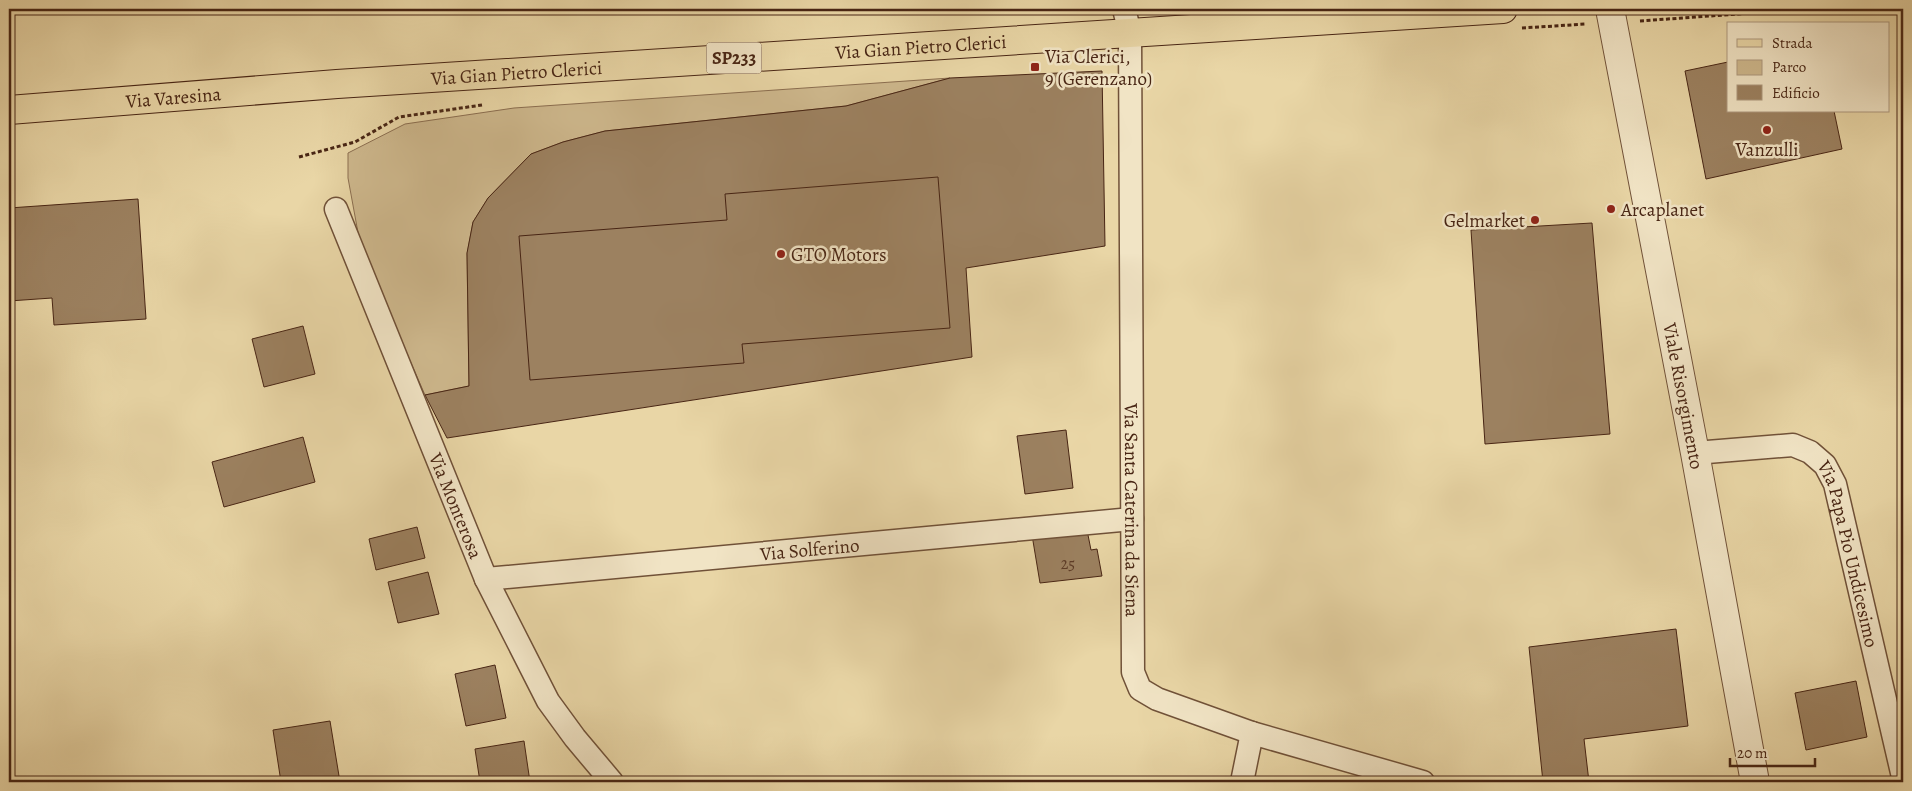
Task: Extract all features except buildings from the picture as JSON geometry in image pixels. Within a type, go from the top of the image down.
[{"type":"main road","name":"Via Gian Pietro Clerici","points":[[337,84],[1127,21],[1503,9]]},
{"type":"main road","name":"Via Varesina","points":[[9,110],[337,84]]},
{"type":"street","name":"Viale Risorgimento","points":[[1610,9],[1695,453],[1755,782]]},
{"type":"street","name":"Via Santa Caterina da Siena","points":[[1127,21],[1133,672],[1140,689],[1157,699],[1252,733],[1423,782]]},
{"type":"street","name":"Via Monterosa","points":[[336,209],[486,579],[548,701],[575,738],[612,782]]},
{"type":"street","name":"Via Papa Pio Undicesimo","points":[[1695,453],[1793,445],[1810,452],[1825,465],[1835,484],[1903,777]]},
{"type":"street","name":"Via Solferino","points":[[486,579],[1132,519]]},
{"type":"street","points":[[1242,782],[1252,733]]},
{"type":"green space","points":[[950,78],[846,106],[605,131],[563,142],[531,154],[488,198],[473,222],[467,254],[469,386],[425,395],[361,249],[348,178],[348,153],[405,124],[514,108]]},
{"type":"place","name":"Via Clerici, 9 (Gerenzano)","points":[[1035,67]]},
{"type":"place","name":"Vanzulli","points":[[1767,130]]},
{"type":"place","name":"Arcaplanet","points":[[1611,209]]},
{"type":"place","name":"Gelmarket","points":[[1535,220]]},
{"type":"place","name":"GTO Motors","points":[[781,254]]}]
